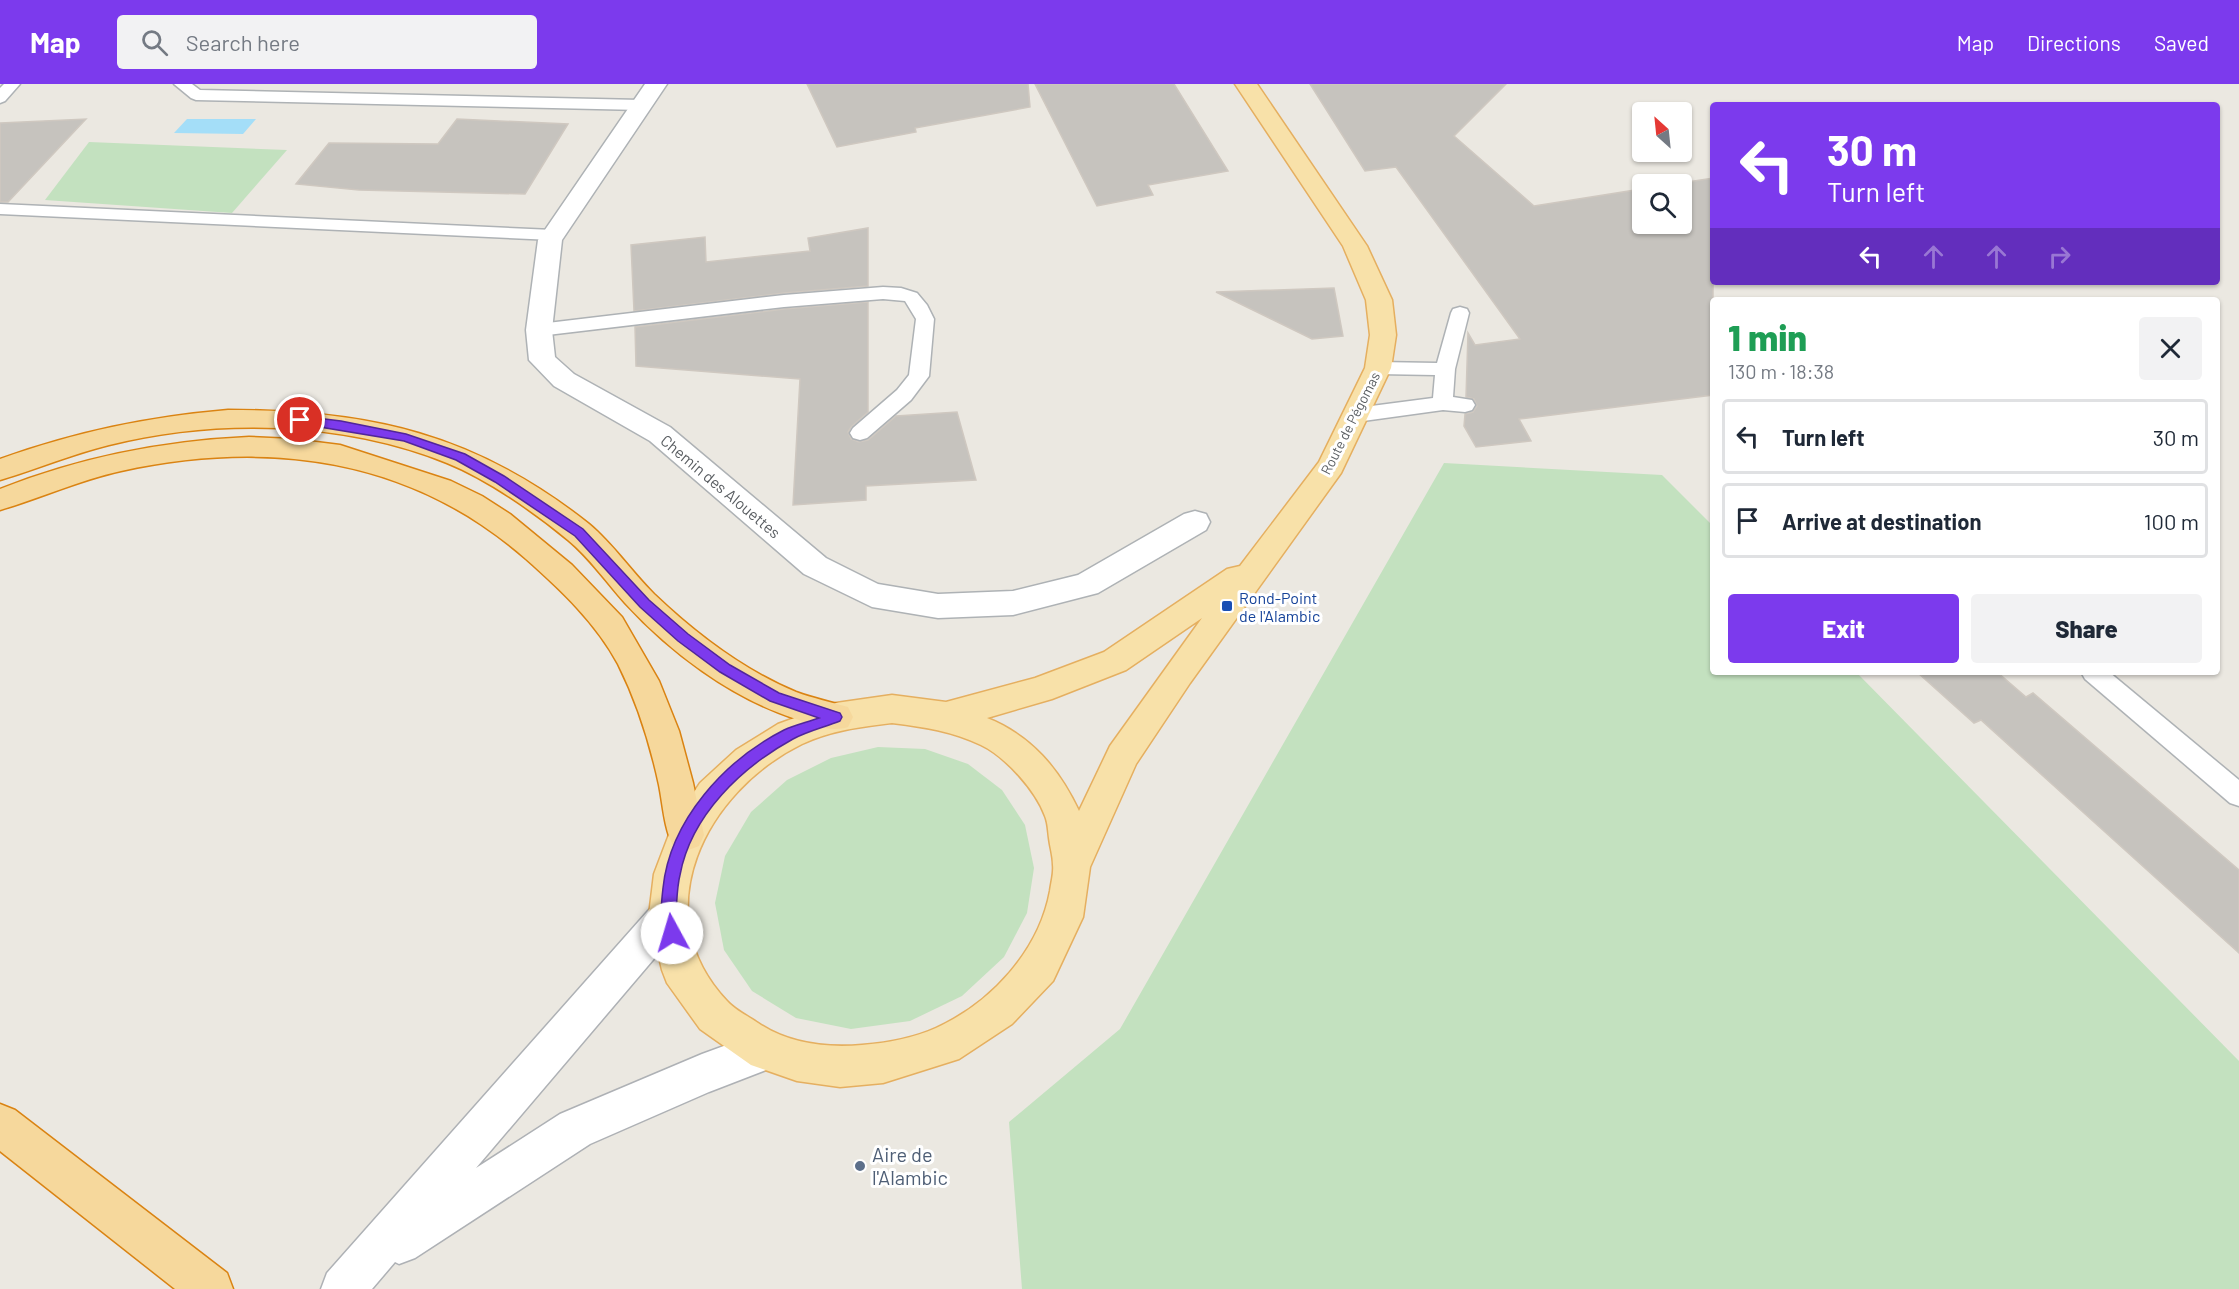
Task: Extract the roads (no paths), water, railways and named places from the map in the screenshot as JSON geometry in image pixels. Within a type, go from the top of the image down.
[{"type":"highway","points":[[0,470],[78,443],[144,430],[214,420],[300,420],[341,425],[406,438],[460,457],[500,479],[579,533],[644,603],[683,638],[725,669],[775,697],[836,717]]},
{"type":"highway","points":[[0,500],[50,480],[107,464],[171,451],[275,447],[334,453],[442,488],[490,515],[531,545],[576,588],[616,634],[652,703],[678,784],[686,835]]},
{"type":"highway","points":[[0,1125],[211,1289]]},
{"type":"main road","name":"Route de Pégomas","points":[[1072,867],[1122,756],[1257,564],[1331,466],[1378,368],[1383,335],[1379,300],[1355,246],[1246,84]]},
{"type":"main road","points":[[946,716],[1040,690],[1115,661],[1257,564]]},
{"type":"main road","points":[[892,709],[946,716],[996,736],[1036,769],[1063,814],[1072,867],[1064,917],[1039,968],[998,1011],[945,1045],[883,1063],[840,1067],[797,1061],[765,1051],[714,1016],[681,970],[668,915],[672,874],[686,835],[712,794],[748,760],[790,734],[836,717],[892,709]]},
{"type":"street","name":"Chemin des Alouettes","points":[[648,94],[550,240],[539,330],[542,360],[564,380],[660,434],[815,566],[872,595],[938,606],[1013,603],[1087,585],[1195,522]]},
{"type":"street","points":[[357,1275],[668,915]]},
{"type":"street","points":[[357,1275],[575,1129],[702,1074],[765,1051]]},
{"type":"lane","points":[[0,98],[12,84]]},
{"type":"lane","points":[[182,84],[196,95],[648,94]]},
{"type":"lane","points":[[0,210],[309,222],[553,236]]},
{"type":"lane","points":[[539,330],[784,301],[883,293],[911,297],[925,319],[919,376],[904,395],[860,433]]},
{"type":"lane","points":[[1443,403],[1445,369],[1460,314]]},
{"type":"lane","points":[[1378,368],[1445,369]]},
{"type":"lane","points":[[1356,415],[1443,403],[1465,405]]},
{"type":"lane","points":[[2096,675],[2239,795]]},
{"type":"water","points":[[187,119],[256,119],[243,134],[174,133]]},
{"type":"place","name":"Rond-Point de l'Alambic","points":[[1227,606]]},
{"type":"place","name":"Aire de l'Alambic","points":[[860,1166]]}]
